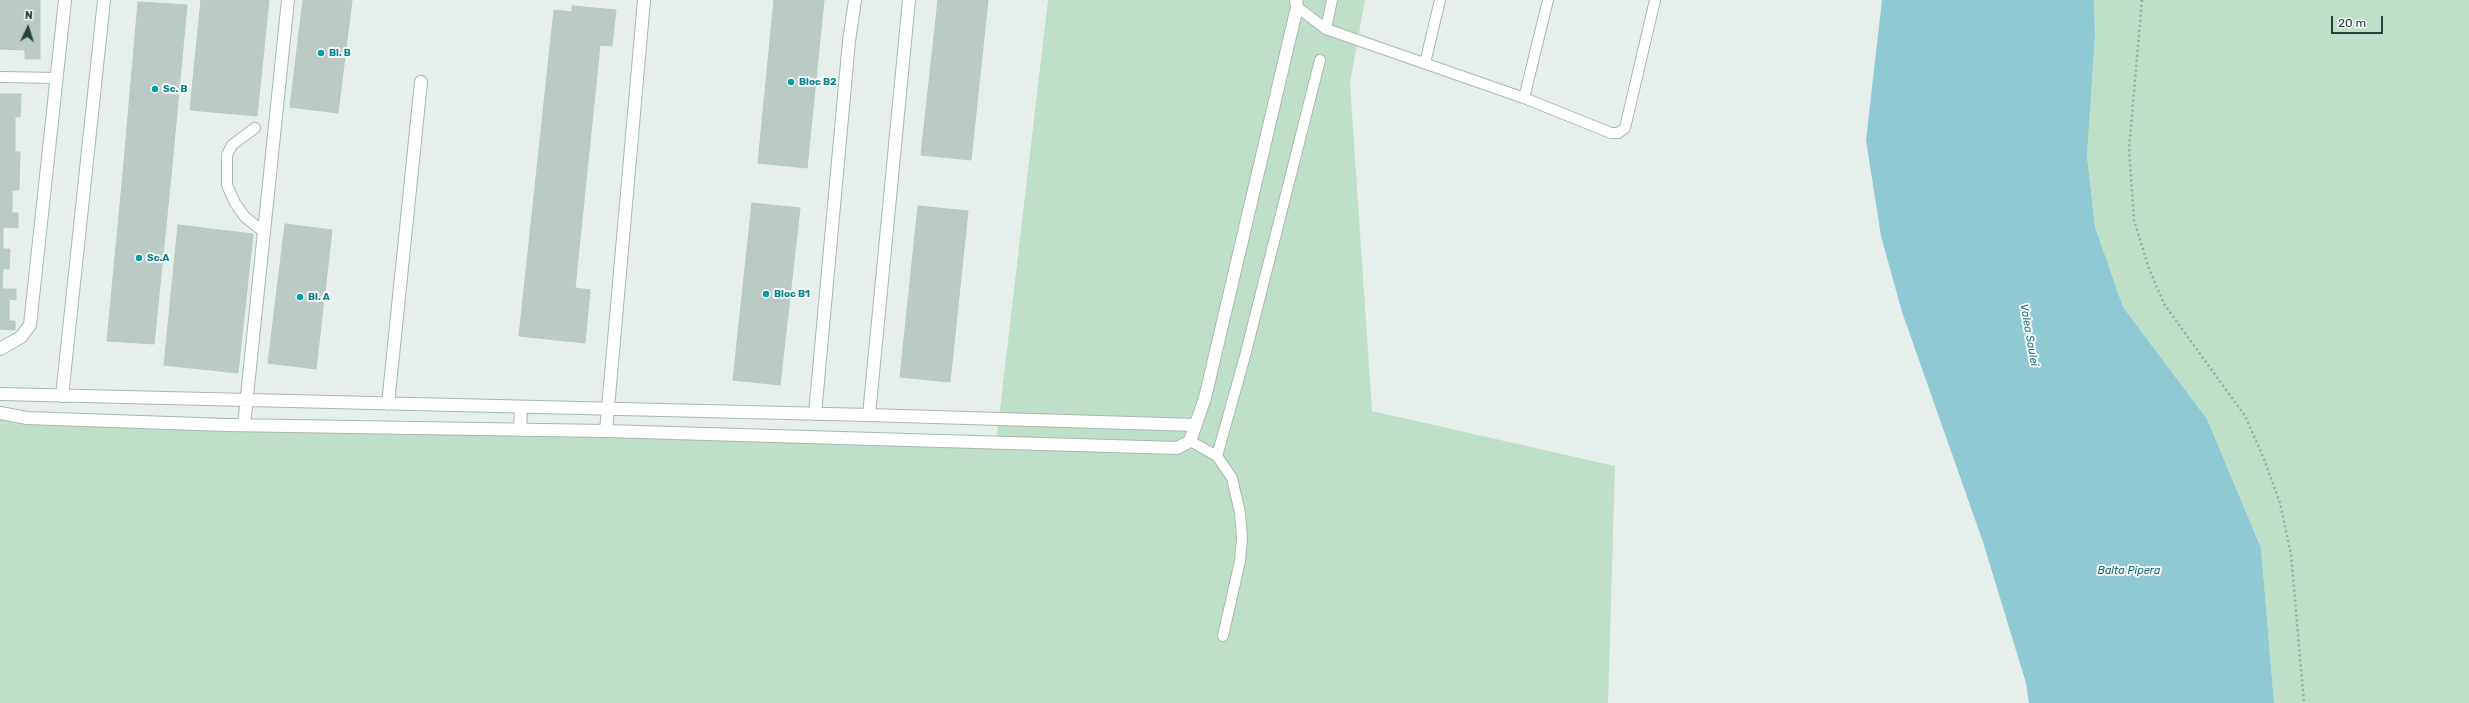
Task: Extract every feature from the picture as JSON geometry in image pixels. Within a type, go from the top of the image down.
[{"type":"street","points":[[0,349],[21,337],[30,325],[65,0]]},
{"type":"street","points":[[62,396],[104,0]]},
{"type":"street","points":[[244,425],[288,0]]},
{"type":"street","points":[[606,431],[644,0]]},
{"type":"street","points":[[815,414],[849,41],[855,0]]},
{"type":"street","points":[[869,415],[909,0]]},
{"type":"street","points":[[0,413],[27,418],[244,425],[606,431],[1168,449],[1177,448],[1190,441],[1208,384],[1297,4]]},
{"type":"street","points":[[388,404],[421,82]]},
{"type":"street","points":[[0,394],[869,415],[1196,425]]},
{"type":"street","points":[[520,430],[521,407]]},
{"type":"lane","points":[[1326,29],[1332,0]]},
{"type":"lane","points":[[1426,62],[1440,0]]},
{"type":"lane","points":[[1524,98],[1548,0]]},
{"type":"lane","points":[[1297,4],[1326,29],[1426,62],[1524,98],[1611,133],[1618,134],[1625,128],[1655,0]]},
{"type":"lane","points":[[1217,456],[1245,356],[1320,60]]},
{"type":"lane","points":[[0,77],[57,78]]},
{"type":"lane","points":[[254,128],[232,145],[227,155],[227,185],[235,203],[245,217],[264,232]]},
{"type":"lane","points":[[1190,441],[1217,456],[1232,478],[1240,513],[1242,538],[1240,560],[1223,636]]},
{"type":"path","points":[[2142,0],[2129,149],[2134,220],[2148,266],[2164,304],[2245,416],[2264,459],[2280,503],[2291,554],[2304,703]]},
{"type":"green space","points":[[1048,0],[1365,0],[1350,83],[1372,411],[1615,466],[1608,703],[0,703],[0,411],[996,443]]},
{"type":"green space","points":[[2094,0],[2469,0],[2469,703],[2274,703],[2261,548],[2207,419],[2123,307],[2095,227],[2087,156],[2095,36]]},
{"type":"water","name":"Balta Pipera","points":[[1882,0],[2094,0],[2095,36],[2087,156],[2095,227],[2123,307],[2207,419],[2261,548],[2274,703],[2029,703],[2026,683],[1983,542],[1902,312],[1881,236],[1866,140]]},
{"type":"building","points":[[0,0],[40,0],[40,59],[25,59],[25,50],[0,49]]},
{"type":"building","points":[[201,0],[269,0],[257,116],[190,110]]},
{"type":"building","name":"Bl. B","points":[[303,0],[352,0],[338,113],[290,107]]},
{"type":"building","name":"Bloc B2","points":[[774,0],[824,0],[807,168],[758,163]]},
{"type":"building","points":[[938,0],[988,0],[971,160],[921,155]]},
{"type":"building","name":"Sc. B","points":[[138,2],[187,5],[171,176],[123,173]]},
{"type":"building","points":[[572,6],[616,10],[612,46],[600,45],[575,288],[590,290],[585,343],[519,336],[554,10],[572,12]]},
{"type":"building","points":[[0,94],[21,94],[20,117],[15,117],[15,152],[20,152],[19,190],[12,190],[12,213],[18,213],[18,228],[3,227],[3,249],[10,249],[9,269],[3,269],[2,289],[16,289],[16,300],[9,299],[9,321],[15,321],[15,330],[0,329]]},
{"type":"building","name":"Sc.A","points":[[123,173],[171,176],[154,344],[107,341]]},
{"type":"building","name":"Bloc B1","points":[[752,203],[800,208],[780,385],[733,380]]},
{"type":"building","points":[[918,206],[968,211],[950,382],[900,377]]},
{"type":"building","name":"Bl. A","points":[[285,224],[332,230],[316,369],[268,363]]},
{"type":"building","points":[[178,225],[253,234],[238,373],[164,365]]},
{"type":"place","name":"Bl. B","points":[[321,53]]},
{"type":"place","name":"Bloc B2","points":[[791,82]]},
{"type":"place","name":"Sc. B","points":[[155,89]]},
{"type":"place","name":"Sc.A","points":[[139,258]]},
{"type":"place","name":"Bloc B1","points":[[766,294]]},
{"type":"place","name":"Bl. A","points":[[300,297]]},
{"type":"water label","name":"Valea Saulei","points":[[2029,335]]}]
